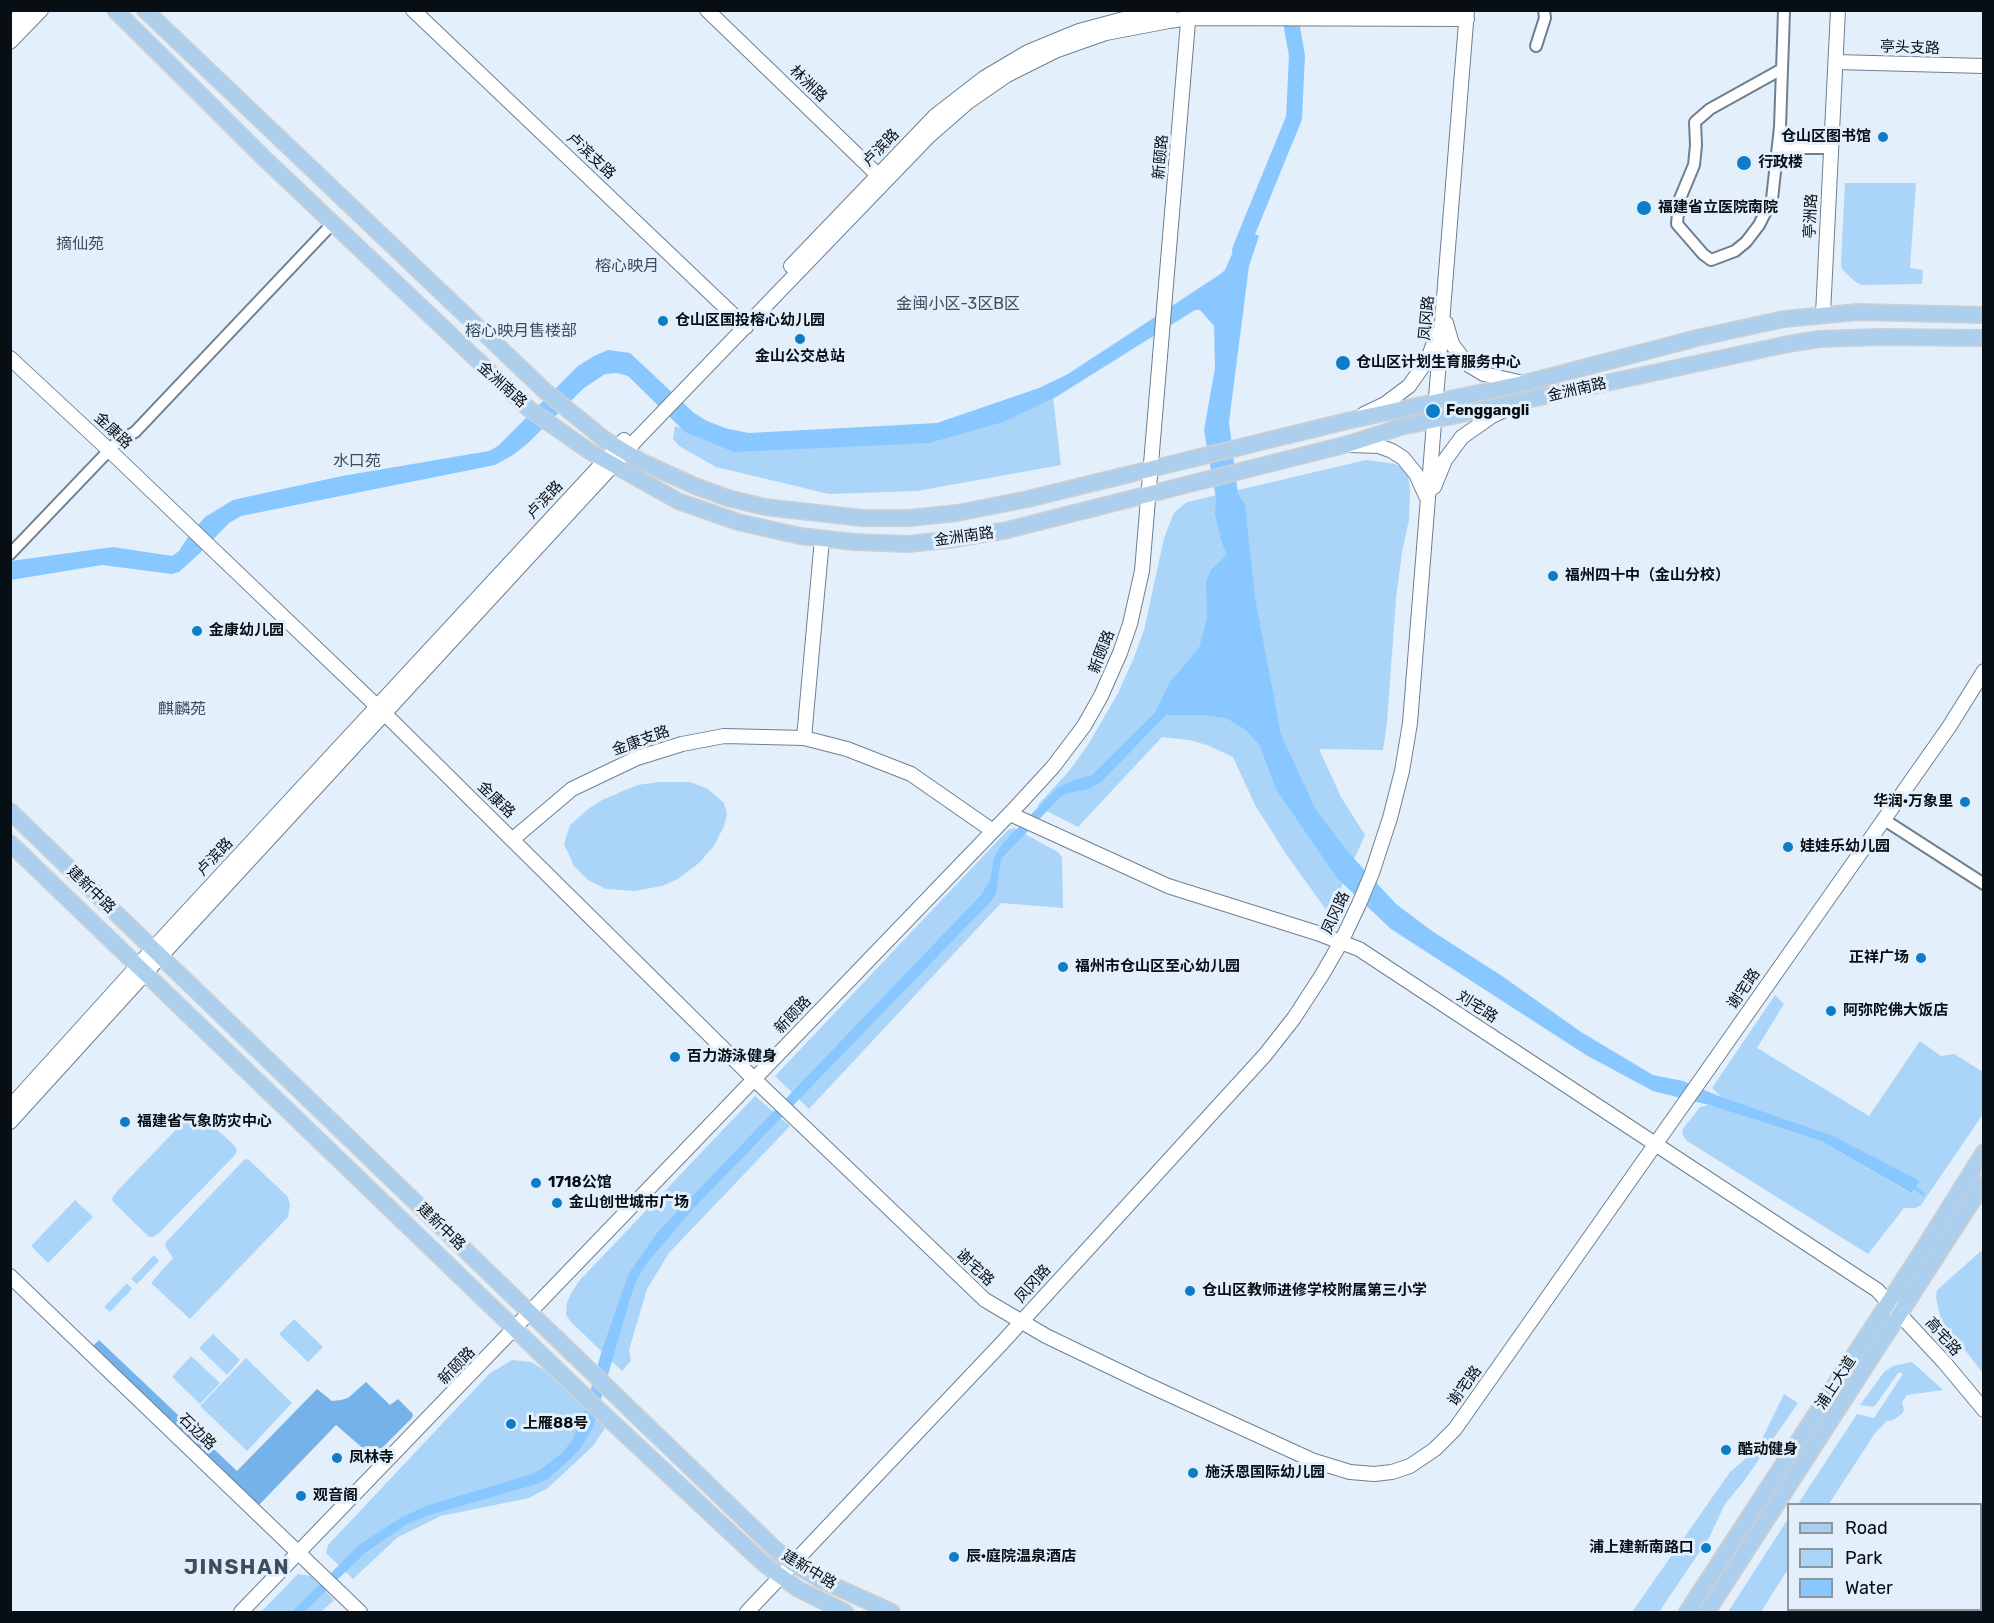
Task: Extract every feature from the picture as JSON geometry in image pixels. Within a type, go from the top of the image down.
[{"type":"main road","name":"金洲南路","points":[[116,10],[333,224],[529,409],[549,424],[609,463],[678,501],[760,528],[822,539],[908,544],[1003,531],[1348,444],[1401,427],[1810,340],[1881,337],[1983,338]]},
{"type":"main road","name":"金洲南路","points":[[145,10],[546,391],[620,450],[695,486],[739,501],[785,510],[870,518],[910,518],[957,513],[1028,499],[1351,420],[1525,383],[1697,338],[1784,320],[1823,314],[1877,312],[1983,315]]},
{"type":"main road","name":"建新中路","points":[[10,812],[775,1550],[792,1563],[828,1583],[892,1612]]},
{"type":"main road","name":"建新中路","points":[[10,843],[515,1330],[763,1563],[780,1577],[812,1597],[845,1612]]},
{"type":"main road","name":"浦上大道","points":[[1686,1612],[1889,1301],[1983,1152]]},
{"type":"main road","name":"浦上大道","points":[[1707,1612],[1901,1314],[1983,1183]]},
{"type":"street","points":[[10,25],[25,10]]},
{"type":"street","points":[[10,42],[42,10]]},
{"type":"street","name":"卢滨支路","points":[[413,10],[742,324]]},
{"type":"street","name":"林洲路","points":[[707,10],[881,178]]},
{"type":"street","name":"卢滨路","points":[[156,953],[620,450],[950,103],[984,78],[1013,61],[1079,31],[1131,17],[1170,10]]},
{"type":"street","points":[[1536,46],[1545,18],[1544,10]]},
{"type":"street","points":[[1782,69],[1710,109],[1695,122],[1694,165],[1679,201],[1677,224],[1702,254],[1711,260],[1735,251],[1746,242],[1759,225],[1772,200],[1778,148],[1782,69],[1784,10]]},
{"type":"street","name":"亭洲路","points":[[1823,314],[1838,10]]},
{"type":"street","points":[[881,178],[957,110],[983,91],[1025,65],[1055,51],[1106,33],[1189,14],[1273,19],[1467,15]]},
{"type":"street","name":"新颐路","points":[[241,1612],[530,1313],[759,1084],[1010,814],[1077,737],[1111,675],[1130,624],[1142,571],[1189,14]]},
{"type":"street","name":"凤冈路","points":[[747,1612],[1021,1322],[1272,1046],[1308,997],[1341,942],[1359,904],[1372,873],[1397,795],[1410,723],[1467,15]]},
{"type":"street","name":"亭头支路","points":[[1836,62],[1983,66]]},
{"type":"street","points":[[1778,148],[1831,148]]},
{"type":"street","points":[[12,553],[117,442],[135,432],[333,224]]},
{"type":"street","points":[[1444,315],[1452,344],[1467,364],[1495,377],[1525,383]]},
{"type":"street","points":[[1351,420],[1385,404],[1409,386],[1428,359],[1444,315]]},
{"type":"street","name":"金康路","points":[[10,358],[380,710],[759,1084]]},
{"type":"street","points":[[1428,503],[1445,460],[1462,437],[1492,416],[1523,402]]},
{"type":"street","points":[[1348,444],[1379,446],[1403,458],[1421,483],[1428,503]]},
{"type":"street","points":[[804,738],[822,539]]},
{"type":"street","name":"谢宅路","points":[[759,1084],[985,1300],[1021,1322],[1146,1384],[1327,1466],[1365,1474],[1399,1470],[1423,1459],[1455,1429],[1949,727],[1983,671]]},
{"type":"street","name":"金康支路","points":[[513,839],[572,789],[637,758],[682,744],[724,736],[804,738],[847,749],[911,774],[993,831]]},
{"type":"street","name":"刘宅路","points":[[1010,814],[1168,886],[1359,949],[1877,1290],[1889,1301]]},
{"type":"street","points":[[1883,819],[1983,884]]},
{"type":"street","points":[[10,1122],[156,953]]},
{"type":"street","points":[[10,1107],[141,970]]},
{"type":"street","name":"石边路","points":[[10,1276],[360,1612]]},
{"type":"street","name":"高宅路","points":[[1889,1301],[1983,1410]]},
{"type":"green space","points":[[1845,183],[1916,183],[1910,268],[1923,270],[1922,284],[1861,285],[1842,269]]},
{"type":"green space","points":[[1053,397],[1061,465],[917,491],[829,494],[716,467],[679,446],[673,439],[675,426],[735,450],[864,442]]},
{"type":"green space","points":[[1366,460],[1395,464],[1401,467],[1408,476],[1409,520],[1396,599],[1383,750],[1319,749],[1341,797],[1365,835],[1332,908],[1327,911],[1286,854],[1255,805],[1233,757],[1207,745],[1162,737],[1078,827],[1037,806],[1069,771],[1088,745],[1118,693],[1144,630],[1164,538],[1177,510],[1187,502]]},
{"type":"green space","points":[[690,782],[708,789],[724,803],[727,814],[714,846],[699,863],[678,879],[662,886],[635,891],[606,889],[588,880],[574,866],[564,844],[570,825],[602,800],[637,785]]},
{"type":"green space","points":[[1014,828],[1058,852],[1062,857],[1063,908],[1001,903],[809,1109],[775,1076],[1008,830]]},
{"type":"green space","points":[[1775,995],[1784,1004],[1757,1048],[1869,1116],[1920,1041],[1941,1056],[1954,1054],[1983,1072],[1983,1114],[1921,1205],[1915,1208],[1904,1208],[1868,1254],[1687,1141],[1683,1136],[1682,1130],[1700,1107],[1709,1105],[1821,1141],[1910,1193],[1920,1181],[1721,1097],[1712,1088]]},
{"type":"green space","points":[[755,1096],[790,1126],[669,1253],[647,1289],[629,1350],[631,1361],[622,1371],[571,1322],[566,1315],[567,1302],[579,1281]]},
{"type":"green space","points":[[191,1114],[200,1114],[237,1150],[235,1155],[158,1234],[149,1237],[113,1202],[112,1198]]},
{"type":"green space","points":[[248,1159],[288,1197],[290,1205],[288,1217],[190,1319],[151,1283],[173,1258],[165,1246],[166,1242],[244,1160]]},
{"type":"green space","points":[[75,1200],[93,1217],[48,1263],[31,1246]]},
{"type":"green space","points":[[1981,1251],[1984,1253],[1983,1373],[1941,1320],[1936,1297],[1937,1290]]},
{"type":"green space","points":[[154,1255],[159,1261],[137,1284],[131,1279]]},
{"type":"green space","points":[[127,1283],[132,1289],[110,1312],[104,1307]]},
{"type":"green space","points":[[294,1319],[323,1347],[308,1362],[279,1334]]},
{"type":"green space","points":[[213,1334],[240,1360],[227,1375],[199,1348]]},
{"type":"green space","points":[[191,1356],[220,1383],[200,1404],[172,1377]]},
{"type":"green space","points":[[246,1358],[292,1403],[247,1451],[200,1406]]},
{"type":"green space","points":[[512,1360],[531,1362],[543,1369],[605,1428],[593,1446],[548,1488],[529,1498],[441,1516],[398,1537],[353,1579],[326,1553],[328,1545],[489,1374]]},
{"type":"green space","points":[[1912,1362],[1943,1390],[1907,1395],[1902,1402],[1904,1410],[1902,1414],[1887,1421],[1875,1433],[1830,1503],[1799,1503],[1857,1414],[1874,1418],[1903,1374],[1899,1372],[1874,1407],[1860,1405],[1884,1372],[1893,1366]]},
{"type":"green space","points":[[1784,1394],[1798,1403],[1744,1481],[1725,1504],[1709,1538],[1659,1612],[1632,1612],[1730,1472],[1753,1452]]},
{"type":"green space","points":[[1787,1521],[1787,1571],[1761,1612],[1728,1612]]},
{"type":"green space","points":[[298,1574],[312,1576],[334,1600],[321,1612],[261,1612]]},
{"type":"shaded area","points":[[99,1340],[237,1471],[317,1389],[332,1401],[341,1400],[348,1398],[366,1382],[390,1405],[398,1399],[413,1414],[412,1418],[373,1457],[336,1425],[259,1505],[93,1346]]},
{"type":"water","points":[[1243,229],[1259,236],[1249,266],[1229,422],[1238,494],[1245,505],[1255,598],[1281,735],[1316,810],[1347,851],[1396,904],[1581,1032],[1653,1075],[1683,1081],[1721,1097],[1833,1136],[1920,1181],[1911,1193],[1821,1141],[1709,1105],[1653,1091],[1586,1055],[1391,929],[1337,878],[1276,789],[1260,746],[1246,730],[1226,718],[1166,715],[1101,782],[1088,789],[1060,797],[1002,858],[996,894],[991,901],[691,1211],[646,1264],[636,1281],[629,1302],[593,1427],[579,1450],[548,1479],[537,1484],[429,1515],[407,1524],[365,1553],[304,1612],[292,1612],[359,1545],[402,1517],[426,1506],[532,1474],[562,1453],[571,1442],[582,1420],[602,1350],[628,1275],[657,1233],[982,894],[990,880],[994,858],[1006,840],[1057,788],[1092,775],[1155,713],[1170,682],[1199,648],[1207,618],[1206,582],[1211,570],[1227,555],[1215,514],[1216,498],[1204,430],[1215,368],[1214,326],[1200,310],[1195,310],[1056,397],[1003,422],[929,443],[734,452],[685,432],[628,376],[617,373],[605,374],[584,388],[527,444],[495,465],[241,516],[229,523],[179,572],[172,574],[102,565],[11,580],[11,561],[113,547],[172,556],[179,551],[205,517],[233,500],[342,476],[489,451],[498,446],[578,366],[608,350],[630,353],[694,413],[728,429],[749,433],[937,423],[1039,388],[1068,374],[1219,275],[1225,270]]},
{"type":"waterway","points":[[1240,250],[1294,118],[1297,56],[1289,10]]},
{"type":"waterway","points":[[1915,1188],[1923,1194]]},
{"type":"place","name":"仓山区图书馆","points":[[1883,137]]},
{"type":"place","name":"行政楼","points":[[1744,163]]},
{"type":"place","name":"福建省立医院南院","points":[[1644,208]]},
{"type":"place","name":"仓山区国投榕心幼儿园","points":[[663,321]]},
{"type":"place","name":"金山公交总站","points":[[800,339]]},
{"type":"place","name":"仓山区计划生育服务中心","points":[[1343,363]]},
{"type":"place","name":"Fenggangli","points":[[1433,411]]},
{"type":"place","name":"福州四十中（金山分校）","points":[[1553,576]]},
{"type":"place","name":"金康幼儿园","points":[[197,631]]},
{"type":"place","name":"华润·万象里","points":[[1965,802]]},
{"type":"place","name":"娃娃乐幼儿园","points":[[1788,847]]},
{"type":"place","name":"正祥广场","points":[[1921,958]]},
{"type":"place","name":"福州市仓山区至心幼儿园","points":[[1063,967]]},
{"type":"place","name":"阿弥陀佛大饭店","points":[[1831,1011]]},
{"type":"place","name":"百力游泳健身","points":[[675,1057]]},
{"type":"place","name":"福建省气象防灾中心","points":[[125,1122]]},
{"type":"place","name":"1718公馆","points":[[536,1183]]},
{"type":"place","name":"金山创世城市广场","points":[[557,1203]]},
{"type":"place","name":"仓山区教师进修学校附属第三小学","points":[[1190,1291]]},
{"type":"place","name":"上雁88号","points":[[511,1424]]},
{"type":"place","name":"酷动健身","points":[[1726,1450]]},
{"type":"place","name":"凤林寺","points":[[337,1458]]},
{"type":"place","name":"施沃恩国际幼儿园","points":[[1193,1473]]},
{"type":"place","name":"观音阁","points":[[301,1496]]},
{"type":"place","name":"浦上建新南路口","points":[[1706,1548]]},
{"type":"place","name":"辰·庭院温泉酒店","points":[[954,1557]]},
{"type":"district","name":"摘仙苑","points":[[80,244]]},
{"type":"district","name":"榕心映月","points":[[627,266]]},
{"type":"district","name":"金闽小区-3区B区","points":[[958,304]]},
{"type":"district","name":"榕心映月售楼部","points":[[521,331]]},
{"type":"district","name":"水口苑","points":[[357,461]]},
{"type":"district","name":"麒麟苑","points":[[182,709]]},
{"type":"district","name":"JINSHAN","points":[[237,1568]]}]
